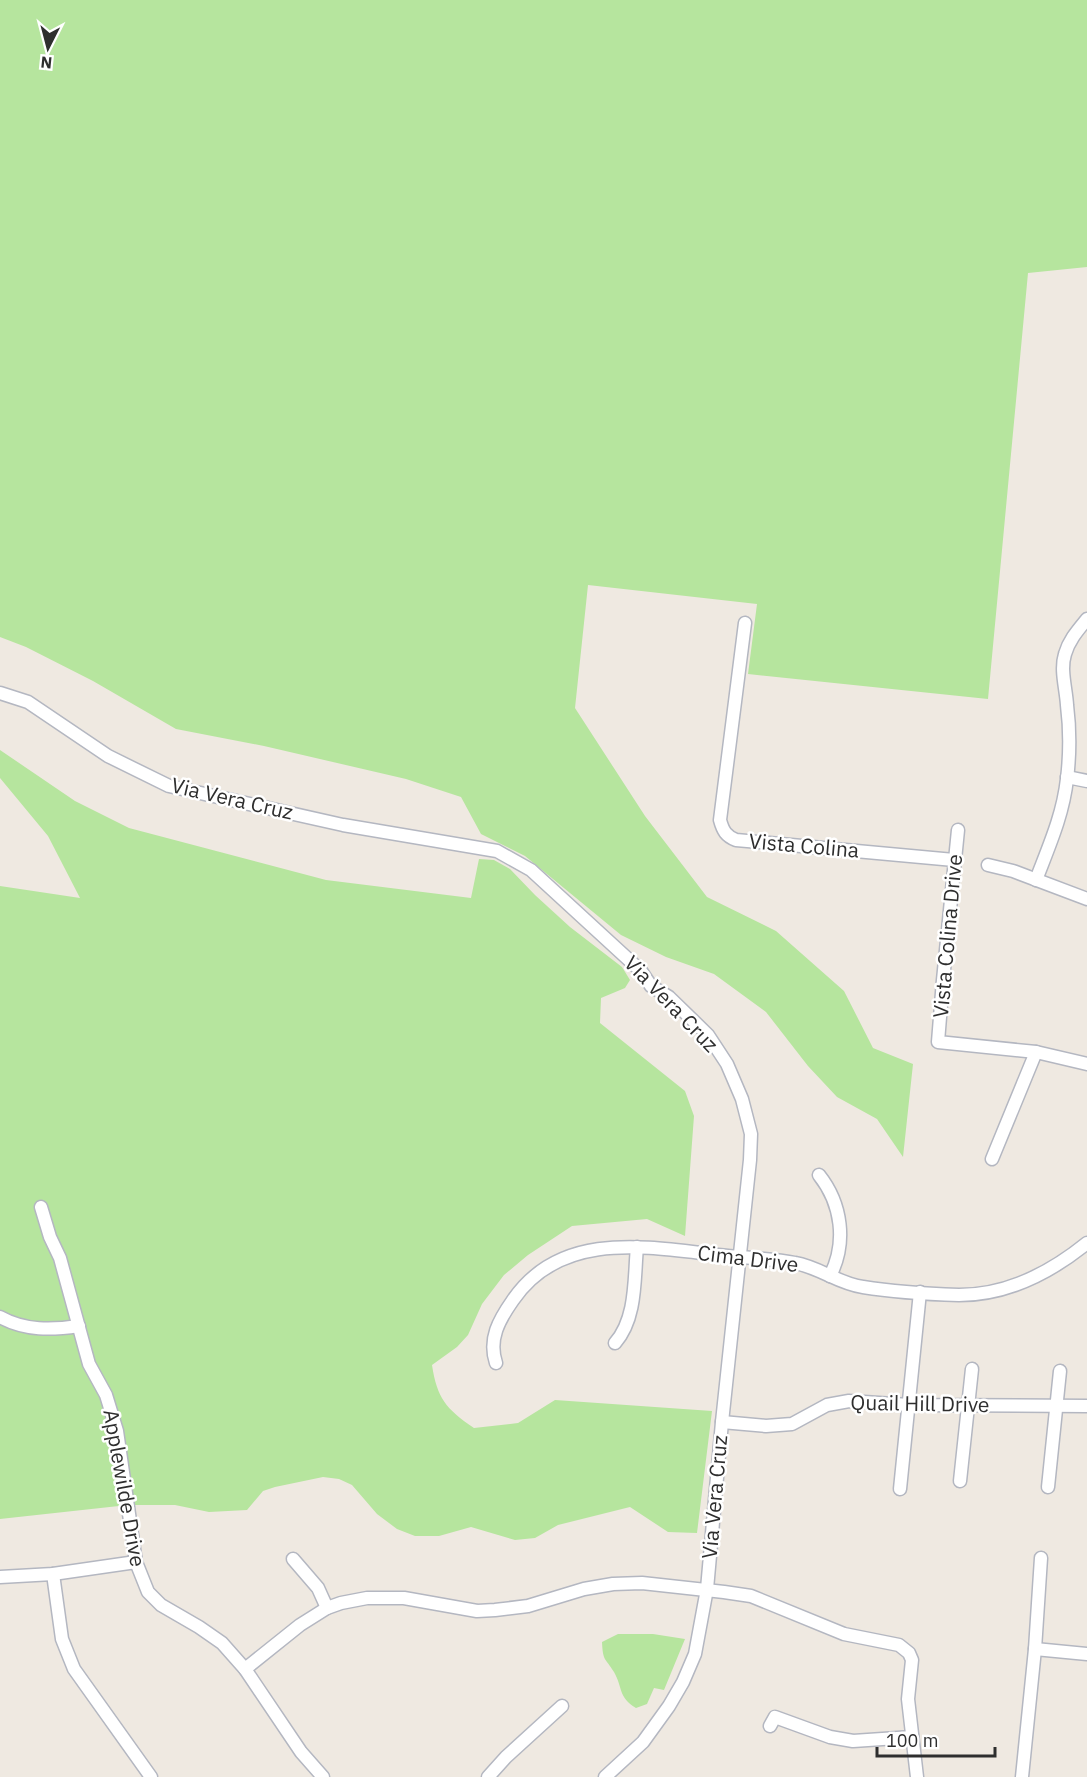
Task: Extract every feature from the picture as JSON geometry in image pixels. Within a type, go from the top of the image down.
[{"type":"street","points":[[1035,880],[1058,824],[1064,802],[1070,749],[1063,669],[1064,655],[1072,637],[1087,619]]},
{"type":"street","name":"Vista Colina","points":[[745,623],[720,820],[727,836],[736,840],[954,860]]},
{"type":"street","name":"Via Vera Cruz","points":[[0,693],[28,702],[108,756],[169,786],[343,825],[496,851],[531,870],[641,971],[651,986],[669,997],[708,1035],[727,1064],[742,1099],[751,1134],[741,1257],[722,1422],[707,1589],[695,1654],[682,1682],[669,1706],[643,1742],[606,1777]]},
{"type":"street","points":[[1067,777],[1087,781]]},
{"type":"street","name":"Vista Colina Drive","points":[[958,830],[938,1042],[1036,1052]]},
{"type":"street","points":[[988,864],[1087,899]]},
{"type":"street","points":[[992,1159],[1036,1052],[1087,1064]]},
{"type":"street","points":[[819,1175],[834,1198],[839,1214],[840,1240],[830,1276]]},
{"type":"street","name":"Applewilde Drive","points":[[41,1207],[50,1237],[60,1258],[89,1364],[106,1395],[117,1431],[136,1562],[148,1592],[161,1605],[200,1627],[222,1643],[245,1669],[301,1752],[323,1777]]},
{"type":"street","name":"Cima Drive","points":[[496,1363],[493,1355],[498,1322],[515,1297],[534,1278],[569,1257],[595,1249],[637,1246],[795,1263],[812,1267],[862,1287],[960,1295],[990,1292],[1033,1279],[1087,1244]]},
{"type":"street","points":[[615,1343],[622,1335],[630,1313],[637,1246]]},
{"type":"street","points":[[900,1489],[920,1292]]},
{"type":"street","points":[[0,1317],[24,1327],[53,1330],[79,1326]]},
{"type":"street","points":[[960,1481],[972,1369]]},
{"type":"street","points":[[1048,1487],[1060,1371]]},
{"type":"street","name":"Quail Hill Drive","points":[[722,1422],[766,1426],[792,1424],[827,1405],[849,1401],[909,1405],[1087,1406]]},
{"type":"street","points":[[1022,1777],[1035,1649],[1041,1558]]},
{"type":"street","points":[[293,1559],[318,1588],[327,1608]]},
{"type":"street","points":[[0,1577],[53,1574],[136,1562]]},
{"type":"street","points":[[53,1574],[62,1639],[74,1669],[151,1777]]},
{"type":"street","points":[[245,1669],[300,1625],[327,1608],[368,1598],[404,1598],[477,1611],[495,1611],[528,1606],[584,1589],[613,1584],[642,1583],[751,1596],[844,1634],[899,1645],[909,1653],[912,1660],[908,1699],[916,1777]]},
{"type":"street","points":[[1035,1649],[1087,1654]]},
{"type":"street","points":[[488,1777],[506,1757],[562,1706]]},
{"type":"street","points":[[770,1726],[775,1717],[830,1737],[842,1739],[912,1737]]},
{"type":"green space","points":[[0,0],[1087,0],[1087,267],[1028,273],[988,699],[748,674],[757,604],[588,585],[575,708],[645,816],[707,897],[776,931],[844,991],[873,1048],[913,1064],[903,1157],[877,1119],[837,1097],[808,1066],[766,1012],[714,974],[666,957],[621,935],[525,856],[481,834],[461,797],[406,779],[264,746],[176,729],[93,681],[26,647],[0,637]]},
{"type":"green space","points":[[0,750],[75,801],[129,828],[326,880],[471,898],[479,859],[494,860],[510,869],[570,927],[622,967],[630,980],[625,988],[601,998],[600,1023],[685,1091],[694,1116],[685,1236],[647,1219],[572,1226],[528,1255],[504,1275],[482,1304],[468,1335],[457,1347],[432,1365],[444,1402],[456,1415],[474,1428],[518,1423],[555,1400],[712,1411],[697,1533],[668,1532],[630,1507],[558,1525],[535,1538],[515,1540],[471,1527],[439,1536],[415,1536],[397,1529],[377,1514],[352,1485],[339,1479],[323,1477],[263,1491],[247,1510],[209,1512],[175,1505],[128,1505],[0,1519],[0,886],[80,898],[48,836],[0,778]]},
{"type":"green space","points":[[618,1634],[653,1634],[685,1639],[664,1690],[654,1688],[647,1704],[636,1708],[626,1700],[603,1653],[602,1642]]}]
